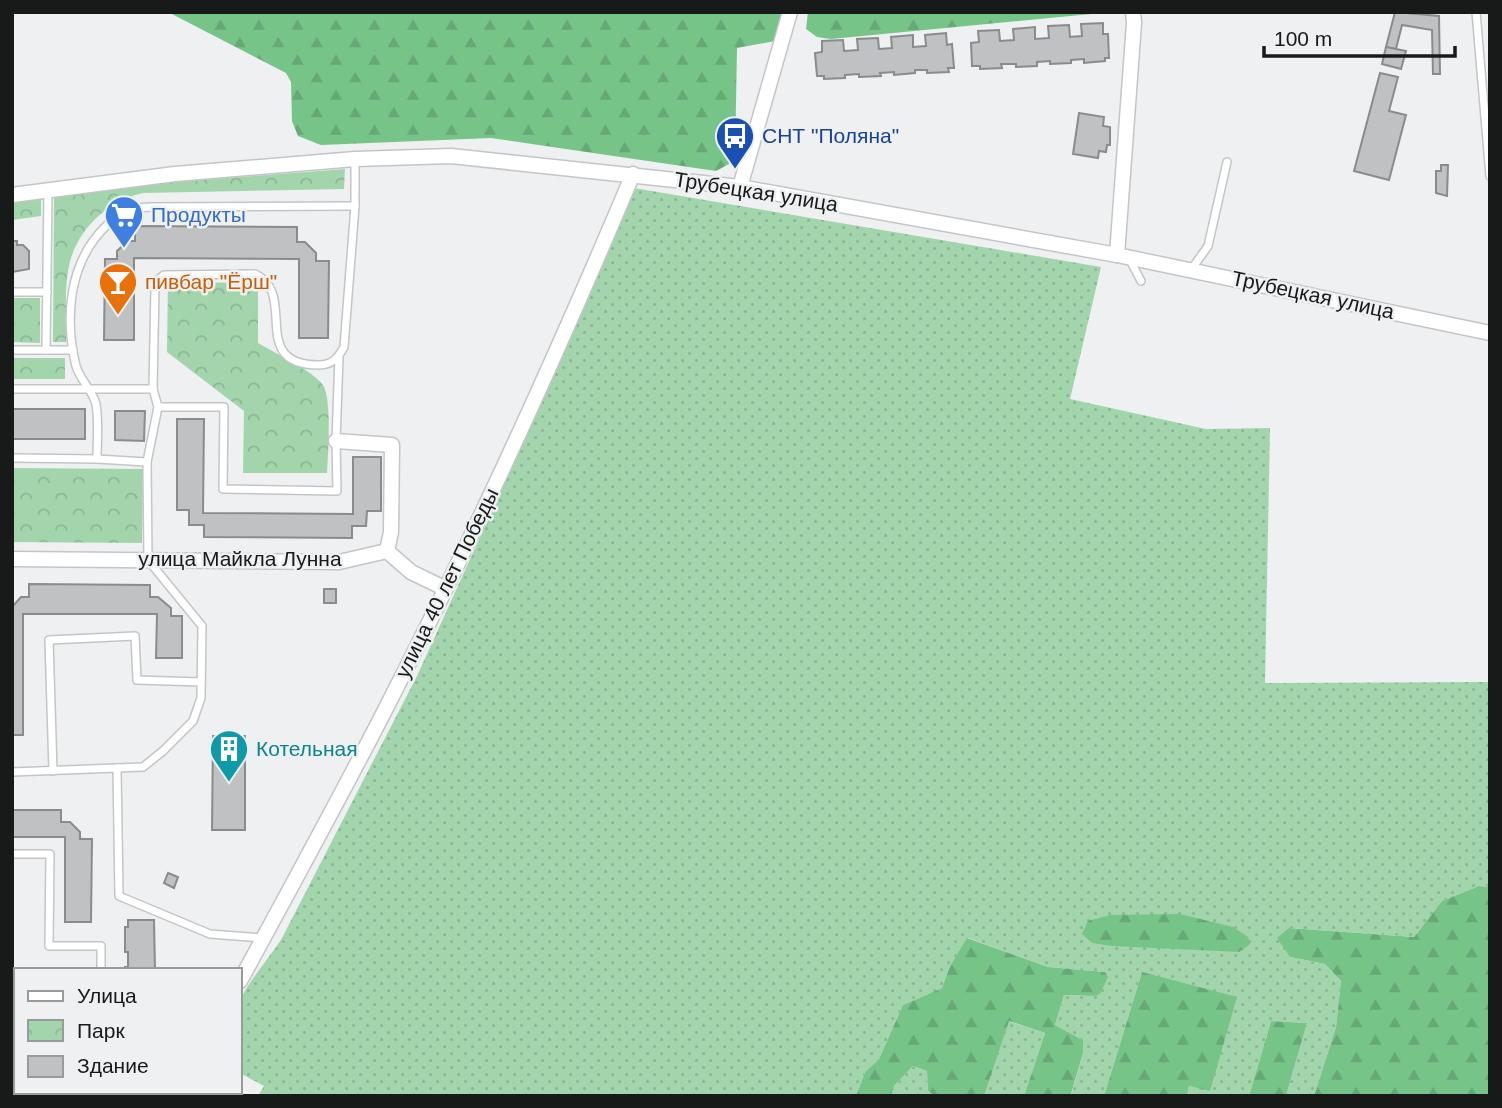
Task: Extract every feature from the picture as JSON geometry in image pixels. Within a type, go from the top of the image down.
[{"type":"street","points":[[740,187],[790,12]]},
{"type":"street","points":[[1123,256],[1133,12]]},
{"type":"street","name":"Трубецкая улица","points":[[12,195],[175,174],[355,159],[451,156],[740,187],[1123,256],[1490,333]]},
{"type":"street","name":"улица 40 лет Победы","points":[[242,977],[383,715],[551,366],[633,174]]},
{"type":"street","points":[[336,441],[392,444],[391,532],[387,551],[411,572],[444,588]]},
{"type":"street","name":"улица Майкла Лунна","points":[[12,559],[339,562],[387,551]]},
{"type":"lane","points":[[1476,12],[1490,176]]},
{"type":"lane","points":[[12,772],[143,766],[163,751],[193,721],[201,698],[202,626],[148,560],[148,463],[158,407],[153,389],[154,294],[159,279],[164,275],[255,274],[263,278],[275,298],[275,330],[281,348],[297,362],[306,365],[328,365],[339,356],[344,347],[355,206],[355,159]]},
{"type":"lane","points":[[1191,270],[1208,246],[1227,162]]},
{"type":"lane","points":[[46,350],[48,190]]},
{"type":"lane","points":[[97,459],[95,400],[78,371],[73,350],[72,304],[77,269],[97,234],[129,209],[355,206]]},
{"type":"lane","points":[[1123,256],[1141,281]]},
{"type":"lane","points":[[12,292],[47,292]]},
{"type":"lane","points":[[12,350],[73,350]]},
{"type":"lane","points":[[158,407],[224,408],[223,489],[337,491],[339,356]]},
{"type":"lane","points":[[12,389],[153,389]]},
{"type":"lane","points":[[12,458],[97,459],[148,463]]},
{"type":"lane","points":[[53,771],[49,640],[135,636],[137,680],[201,682]]},
{"type":"lane","points":[[117,768],[118,896],[210,934],[263,938]]},
{"type":"lane","points":[[12,854],[50,854],[50,946],[101,946],[101,968]]},
{"type":"green space","points":[[168,12],[783,12],[775,41],[737,48],[735,157],[716,171],[491,138],[321,145],[298,136],[292,121],[291,82],[286,73]]},
{"type":"green space","points":[[808,12],[1112,12],[831,39],[817,37],[806,29]]},
{"type":"green space","points":[[345,169],[344,189],[143,193],[117,203],[94,220],[77,243],[71,257],[67,280],[66,342],[53,342],[54,197],[176,182]]},
{"type":"green space","points":[[634,188],[1101,267],[1070,399],[1206,429],[1270,428],[1265,683],[1490,682],[1490,887],[1479,886],[1442,901],[1414,937],[1289,928],[1290,957],[1325,964],[1341,981],[1336,1027],[1314,1096],[1286,1096],[1307,1023],[1271,1021],[1249,1096],[1187,1096],[1189,1086],[1210,1090],[1142,972],[1104,1096],[1071,1095],[1083,1053],[1083,1040],[1055,1025],[1064,995],[1095,996],[1105,972],[1048,967],[968,938],[950,966],[942,988],[903,1005],[879,1059],[865,1072],[856,1096],[258,1096],[264,1086],[242,1074],[242,997],[282,938],[417,676],[552,379]]},
{"type":"green space","points":[[41,199],[41,216],[12,220],[12,202]]},
{"type":"green space","points":[[168,282],[258,283],[258,343],[310,373],[318,379],[326,392],[329,428],[327,473],[243,473],[244,411],[167,352]]},
{"type":"green space","points":[[12,298],[40,298],[40,343],[12,342]]},
{"type":"green space","points":[[12,358],[65,358],[65,379],[12,379]]},
{"type":"green space","points":[[12,468],[143,469],[142,543],[12,542]]},
{"type":"green space","points":[[1479,886],[1490,887],[1490,1096],[1314,1096],[1336,1027],[1341,981],[1325,964],[1290,957],[1277,938],[1289,928],[1414,937],[1442,901]]},
{"type":"green space","points":[[1180,914],[1233,927],[1248,937],[1250,944],[1239,952],[1112,946],[1092,943],[1082,934],[1088,921],[1110,915]]},
{"type":"green space","points":[[967,938],[1048,967],[1105,972],[1108,977],[1100,994],[1064,995],[1055,1025],[1083,1040],[1083,1053],[1071,1094],[1076,1096],[1024,1096],[1045,1033],[1009,1021],[984,1096],[935,1096],[928,1091],[927,1071],[913,1066],[894,1086],[891,1096],[856,1096],[865,1072],[879,1059],[903,1005],[942,988],[950,966]]},
{"type":"green space","points":[[1142,972],[1237,997],[1210,1091],[1189,1086],[1187,1096],[1104,1096]]},
{"type":"green space","points":[[1008,1021],[1045,1033],[1024,1096],[984,1096]]},
{"type":"green space","points":[[1271,1021],[1307,1023],[1286,1096],[1249,1096]]},
{"type":"green space","points":[[913,1066],[927,1071],[928,1091],[935,1096],[891,1096],[894,1086]]},
{"type":"building","points":[[1395,12],[1439,16],[1440,74],[1433,74],[1432,30],[1402,25],[1396,49],[1386,47]]},
{"type":"building","points":[[1103,23],[1103,34],[1108,34],[1109,58],[1105,58],[1105,61],[1084,63],[1084,59],[1050,64],[1050,61],[1037,62],[1037,66],[1016,67],[1016,64],[1001,64],[1002,68],[980,69],[980,66],[972,66],[971,43],[979,42],[978,31],[999,30],[1000,41],[1014,40],[1013,29],[1035,27],[1035,39],[1049,38],[1048,26],[1069,25],[1070,37],[1082,36],[1081,24]]},
{"type":"building","points":[[946,33],[947,45],[952,44],[954,68],[948,68],[949,72],[927,73],[927,70],[915,70],[915,73],[880,73],[881,76],[859,77],[859,74],[824,79],[824,76],[817,76],[815,53],[822,52],[822,41],[843,40],[844,51],[858,50],[857,39],[878,38],[879,49],[892,48],[891,37],[913,35],[913,47],[926,46],[925,35]]},
{"type":"building","points":[[1386,47],[1406,51],[1401,69],[1382,64]]},
{"type":"building","points":[[1380,73],[1398,77],[1389,111],[1406,115],[1389,180],[1354,171]]},
{"type":"building","points":[[1079,113],[1104,117],[1103,126],[1110,127],[1110,145],[1107,145],[1106,152],[1099,151],[1098,158],[1073,154]]},
{"type":"building","points":[[1441,165],[1448,165],[1447,196],[1436,193],[1436,171],[1441,171]]},
{"type":"building","points":[[135,226],[297,227],[297,242],[305,242],[316,253],[316,261],[329,261],[328,338],[299,338],[299,259],[134,258],[134,340],[104,340],[105,259],[117,259],[117,251],[128,241],[135,241]]},
{"type":"building","points":[[12,241],[17,241],[17,245],[23,245],[29,251],[29,269],[12,272]]},
{"type":"building","points":[[12,409],[85,409],[85,439],[12,439]]},
{"type":"building","points":[[115,411],[145,411],[144,441],[115,440]]},
{"type":"building","points":[[177,419],[204,419],[203,513],[353,514],[353,457],[381,457],[381,511],[367,511],[366,526],[352,526],[352,538],[204,537],[204,525],[189,525],[189,510],[177,510]]},
{"type":"building","points":[[29,584],[150,585],[150,597],[158,597],[171,608],[171,616],[182,616],[182,658],[156,658],[157,614],[23,614],[23,735],[12,735],[12,607],[21,597],[29,597]]},
{"type":"building","points":[[324,589],[336,589],[336,603],[324,603]]},
{"type":"building","name":"Котельная","points":[[213,736],[245,736],[245,830],[212,830]]},
{"type":"building","points":[[12,810],[61,810],[61,822],[70,822],[80,832],[80,839],[92,839],[91,922],[65,922],[65,837],[12,837]]},
{"type":"building","points":[[168,873],[178,877],[174,888],[164,883]]},
{"type":"building","points":[[128,920],[154,920],[155,968],[125,968],[128,967],[128,952],[125,952],[125,927],[128,927]]},
{"type":"place","name":"СНТ \"Поляна\"","points":[[735,170]]},
{"type":"place","name":"Продукты","points":[[124,249]]},
{"type":"place","name":"пивбар \"Ёрш\"","points":[[118,316]]},
{"type":"place","name":"Котельная","points":[[229,783]]}]
